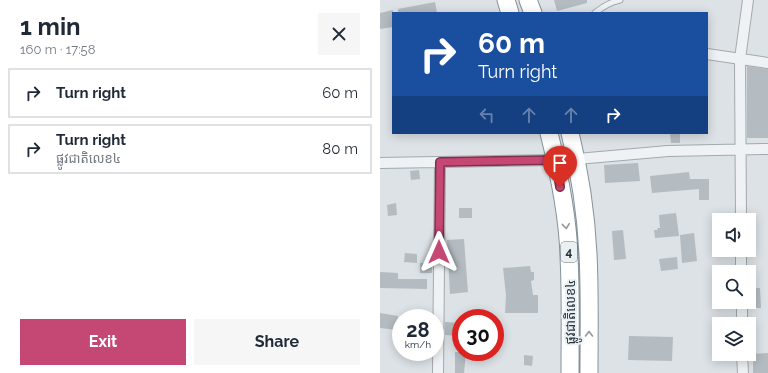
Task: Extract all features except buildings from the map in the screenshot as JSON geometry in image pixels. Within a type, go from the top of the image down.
[{"type":"highway","points":[[506,0],[510,12]]},
{"type":"highway","points":[[528,0],[533,12]]},
{"type":"highway","name":"ផ្លូវជាតិលេខ៤","points":[[549,134],[556,160],[565,213],[569,256],[570,373]]},
{"type":"highway","name":"ផ្លូវជាតិលេខ៤","points":[[570,134],[577,159],[585,210],[588,254],[589,373]]},
{"type":"street","points":[[741,213],[740,59],[748,0]]},
{"type":"street","points":[[708,54],[768,63]]},
{"type":"street","points":[[577,159],[668,151],[768,149]]},
{"type":"street","points":[[380,163],[556,160]]},
{"type":"street","points":[[438,373],[440,162]]},
{"type":"street","points":[[742,361],[743,373]]},
{"type":"lane","points":[[596,12],[600,8],[620,0]]},
{"type":"route","points":[[439,252],[440,162],[556,160],[560,187]]}]
